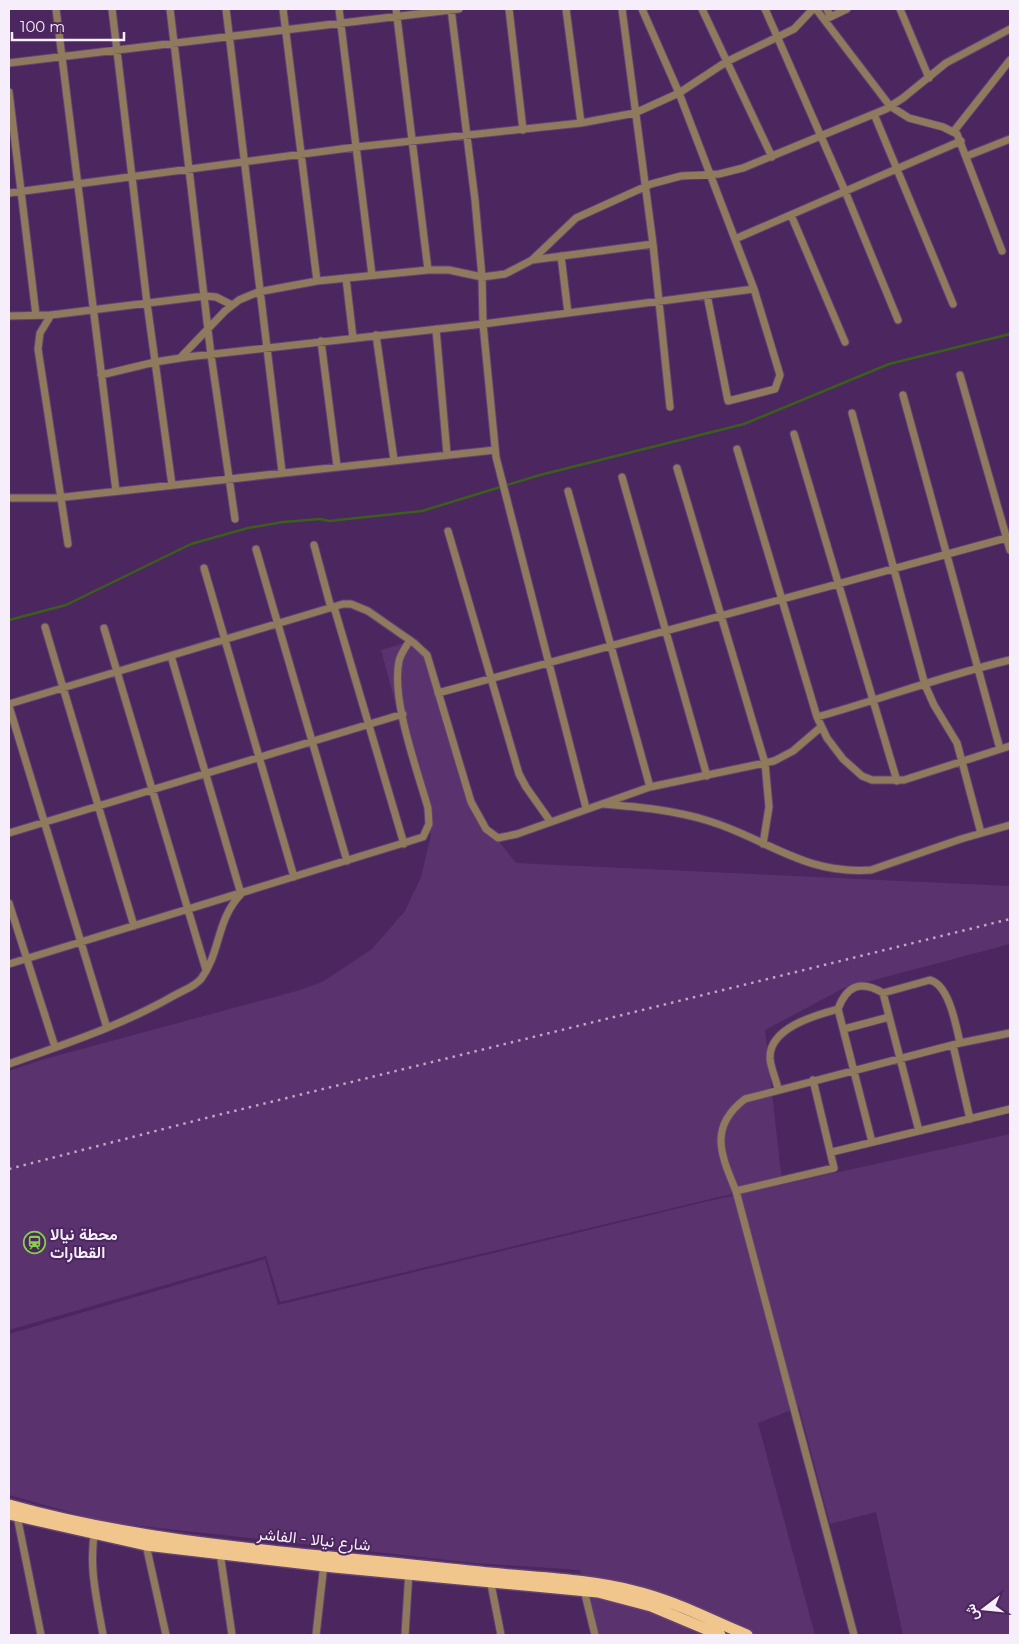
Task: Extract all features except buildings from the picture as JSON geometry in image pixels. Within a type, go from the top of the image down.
[{"type":"highway","name":"شارع نيالا - الفاشر","points":[[9,1504],[146,1545],[220,1554],[324,1561],[555,1583],[617,1592]]},
{"type":"highway","name":"شارع نيالا - الفاشر","points":[[13,1515],[95,1530],[199,1542],[324,1561]]},
{"type":"highway","name":"شارع نيالا - الفاشر","points":[[555,1583],[584,1590],[617,1592]]},
{"type":"highway","points":[[617,1592],[747,1635]]},
{"type":"highway","points":[[670,1609],[720,1635]]},
{"type":"street","points":[[56,9],[76,184],[116,491]]},
{"type":"street","points":[[112,9],[147,303],[172,485]]},
{"type":"street","points":[[170,9],[211,355],[235,519]]},
{"type":"street","points":[[226,9],[258,292],[267,348],[282,472]]},
{"type":"street","points":[[283,9],[317,281]]},
{"type":"street","points":[[339,9],[372,275]]},
{"type":"street","points":[[9,63],[341,23],[397,13],[454,9],[482,278],[483,324],[498,469],[550,663],[586,808]]},
{"type":"street","points":[[509,9],[523,130]]},
{"type":"street","points":[[566,9],[581,123]]},
{"type":"street","points":[[622,9],[634,113],[660,301],[670,407]]},
{"type":"street","points":[[642,9],[679,93],[754,289],[780,375],[775,389],[728,402],[707,295]]},
{"type":"street","points":[[702,9],[772,157]]},
{"type":"street","points":[[765,9],[845,191],[898,320]]},
{"type":"street","points":[[9,192],[356,147],[581,123],[634,113],[679,93],[726,62],[778,37],[800,24],[815,9],[828,17],[890,106],[909,118],[954,131],[961,141],[1002,251]]},
{"type":"street","points":[[827,9],[828,17]]},
{"type":"street","points":[[828,17],[847,9]]},
{"type":"street","points":[[902,9],[930,78]]},
{"type":"street","points":[[397,13],[428,270]]},
{"type":"street","points":[[180,358],[232,305],[258,292],[317,281],[428,270],[449,270],[482,278],[505,274],[532,260],[576,218],[645,186],[667,178],[710,175],[744,168],[874,114],[890,106],[930,78],[950,61],[1010,29]]},
{"type":"street","points":[[954,131],[1010,60]]},
{"type":"street","points":[[9,92],[36,315]]},
{"type":"street","points":[[874,114],[953,304]]},
{"type":"street","points":[[967,156],[1010,139]]},
{"type":"street","points":[[735,238],[961,141]]},
{"type":"street","points":[[792,215],[845,342]]},
{"type":"street","points":[[532,260],[653,244]]},
{"type":"street","points":[[561,256],[568,313]]},
{"type":"street","points":[[346,278],[353,338]]},
{"type":"street","points":[[100,375],[180,358],[483,324],[754,289]]},
{"type":"street","points":[[9,316],[51,315],[205,296],[216,297],[232,305]]},
{"type":"street","points":[[51,315],[40,333],[38,349],[68,544]]},
{"type":"street","points":[[436,329],[447,454]]},
{"type":"street","points":[[376,335],[394,460]]},
{"type":"street","points":[[321,341],[337,466]]},
{"type":"street","points":[[960,375],[1008,537],[1010,550]]},
{"type":"street","points":[[903,395],[1000,750]]},
{"type":"street","points":[[852,412],[925,685],[934,705],[953,735],[964,762],[981,834]]},
{"type":"street","points":[[794,434],[897,781]]},
{"type":"street","points":[[737,449],[817,716],[821,727],[843,759],[862,776],[872,780],[897,781],[964,762],[1010,746]]},
{"type":"street","points":[[9,498],[62,498],[282,472],[495,450]]},
{"type":"street","points":[[677,468],[765,763],[769,807],[763,844]]},
{"type":"street","points":[[622,477],[706,776]]},
{"type":"street","points":[[568,491],[650,787]]},
{"type":"street","points":[[448,531],[519,774],[550,822]]},
{"type":"street","points":[[438,693],[1008,537]]},
{"type":"street","points":[[314,545],[404,844]]},
{"type":"street","points":[[256,549],[348,861]]},
{"type":"street","points":[[204,568],[294,878]]},
{"type":"street","points":[[107,1028],[9,705],[332,608],[348,604],[358,606],[381,619],[410,640],[428,658],[466,788],[476,813],[494,837],[503,838],[650,787],[765,763],[793,751],[821,727]]},
{"type":"street","points":[[45,627],[134,926]]},
{"type":"street","points":[[104,628],[206,970]]},
{"type":"street","points":[[9,964],[294,878],[424,836],[429,816],[403,714],[399,667],[402,652],[410,640]]},
{"type":"street","points":[[170,656],[241,894]]},
{"type":"street","points":[[817,716],[872,702],[977,668],[1010,660]]},
{"type":"street","points":[[9,833],[403,714]]},
{"type":"street","points":[[600,804],[647,807],[685,814],[710,821],[812,865],[861,871],[871,870],[1010,825]]},
{"type":"street","points":[[9,1064],[107,1028],[158,1006],[192,987],[206,970],[226,913],[241,894]]},
{"type":"street","points":[[9,903],[25,959],[55,1047]]},
{"type":"street","points":[[883,993],[930,980],[936,982],[943,990],[953,1014],[970,1119]]},
{"type":"street","points":[[872,1142],[838,1010],[842,997],[854,988],[871,986],[883,993],[918,1131]]},
{"type":"street","points":[[778,1089],[770,1058],[772,1046],[796,1023],[838,1010]]},
{"type":"street","points":[[844,1029],[889,1017]]},
{"type":"street","points":[[854,1635],[736,1191],[722,1159],[721,1147],[724,1125],[736,1106],[745,1098],[957,1044],[1010,1033]]},
{"type":"street","points":[[736,1191],[834,1168],[832,1152],[814,1080]]},
{"type":"street","points":[[832,1152],[1010,1110]]},
{"type":"street","points":[[13,1515],[41,1635]]},
{"type":"street","points":[[95,1530],[91,1556],[92,1577],[103,1635]]},
{"type":"street","points":[[146,1545],[166,1635]]},
{"type":"street","points":[[220,1554],[232,1635]]},
{"type":"street","points":[[316,1635],[324,1561]]},
{"type":"street","points":[[405,1635],[410,1570]]},
{"type":"street","points":[[490,1578],[501,1635]]},
{"type":"street","points":[[584,1590],[595,1635]]},
{"type":"shaded area","points":[[418,639],[467,801],[516,863],[1010,886],[1010,944],[844,988],[765,1030],[782,1182],[280,1302],[266,1256],[9,1330],[9,1071],[41,1060],[300,990],[322,982],[372,949],[405,911],[421,877],[431,835],[381,650]]},
{"type":"shaded area","points":[[1010,1134],[1010,1635],[903,1635],[876,1512],[830,1524],[799,1407],[758,1423],[815,1635],[595,1635],[580,1570],[474,1563],[105,1522],[9,1495],[9,1334],[265,1259],[278,1305],[700,1203]]},
{"type":"waterway","points":[[9,620],[66,605],[191,544],[248,528],[283,522],[320,519],[329,521],[422,511],[540,475],[744,424],[889,364],[1010,334]]},
{"type":"railway","points":[[9,1169],[206,1118],[1010,919]]},
{"type":"place","name":"محطة نيالا القطارات","points":[[34,1243]]}]
